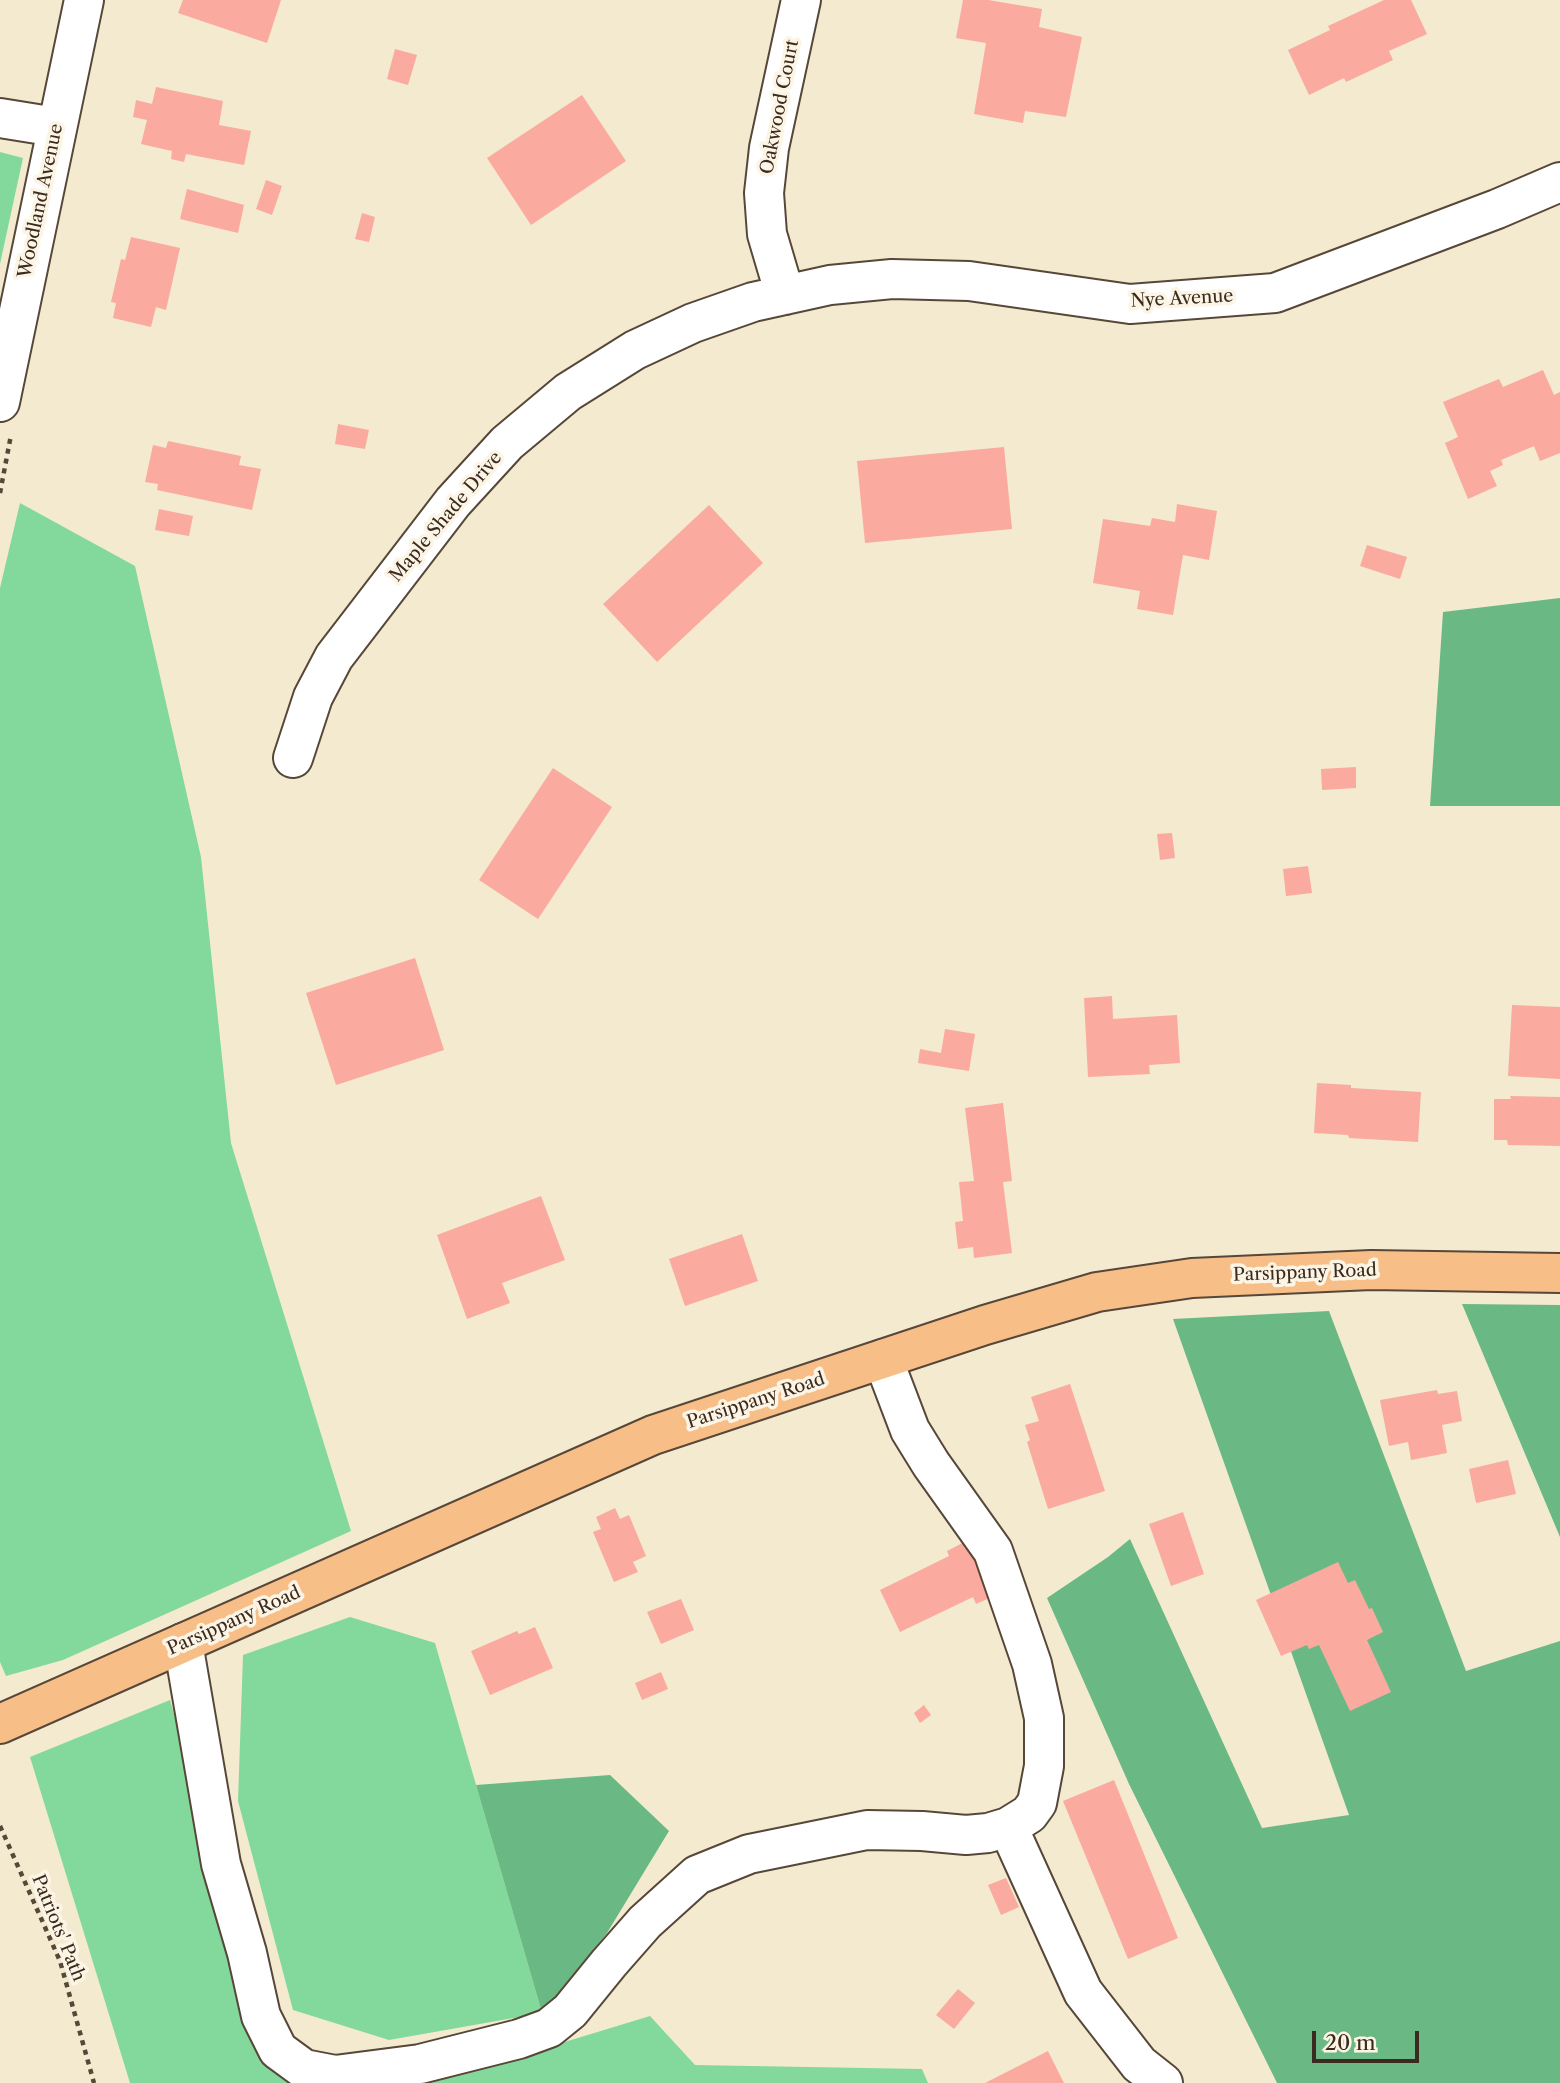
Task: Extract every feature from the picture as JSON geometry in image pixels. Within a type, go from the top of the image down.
[{"type":"main road","name":"Parsippany Road","points":[[0,1724],[653,1435],[985,1325],[1097,1292],[1192,1278],[1371,1270],[1560,1273]]},
{"type":"street","name":"Woodland Avenue","points":[[0,402],[84,0]]},
{"type":"street","name":"Oakwood Court","points":[[785,295],[767,234],[764,193],[769,148],[800,0]]},
{"type":"street","points":[[0,118],[56,127]]},
{"type":"street","name":"Nye Avenue","points":[[785,295],[830,285],[892,279],[969,281],[1130,304],[1275,293],[1497,209],[1560,182]]},
{"type":"street","name":"Maple Shade Drive","points":[[293,758],[313,697],[334,657],[453,502],[507,443],[568,392],[635,350],[693,323],[753,302],[785,295]]},
{"type":"street","points":[[183,1643],[221,1864],[247,1953],[261,2016],[278,2050],[304,2068],[335,2075],[420,2064],[519,2039],[549,2028],[570,2011],[645,1922],[697,1875],[749,1854],[867,1830],[966,1835],[988,1833],[1008,1827],[1029,1814],[1037,1803],[1044,1766],[1044,1718],[1032,1664],[993,1552],[910,1430],[883,1359]]},
{"type":"street","points":[[1008,1827],[1083,1992],[1139,2064],[1163,2083]]},
{"type":"path","name":"Patriots' Path","points":[[0,1826],[60,1961],[94,2083]]},
{"type":"green space","points":[[0,152],[23,158],[0,264]]},
{"type":"green space","points":[[20,503],[135,566],[201,857],[231,1143],[351,1531],[63,1660],[6,1676],[0,1662],[0,588]]},
{"type":"green space","points":[[1560,598],[1560,806],[1430,806],[1443,612]]},
{"type":"green space","points":[[1462,1304],[1560,1305],[1560,1537]]},
{"type":"green space","points":[[1329,1311],[1466,1671],[1560,1641],[1560,2083],[1277,2083],[1129,1784],[1047,1598],[1130,1539],[1262,1828],[1349,1815],[1173,1319]]},
{"type":"green space","points":[[350,1617],[435,1643],[542,2013],[389,2040],[293,2010],[238,1801],[243,1655]]},
{"type":"green space","points":[[170,1700],[272,2059],[312,2083],[130,2083],[30,1757]]},
{"type":"green space","points":[[610,1775],[669,1831],[607,1933],[542,2013],[476,1785]]},
{"type":"green space","points":[[650,2016],[695,2065],[922,2069],[928,2083],[430,2083]]},
{"type":"building","points":[[183,0],[281,0],[267,43],[178,13]]},
{"type":"building","points":[[963,0],[988,0],[1042,9],[1039,27],[1082,37],[1066,117],[1025,111],[1023,123],[974,114],[986,43],[956,38]]},
{"type":"building","points":[[1384,0],[1411,0],[1427,34],[1389,51],[1393,60],[1346,82],[1344,78],[1309,95],[1288,50],[1330,30],[1328,26]]},
{"type":"building","points":[[395,49],[417,55],[408,85],[387,79]]},
{"type":"building","points":[[156,87],[223,101],[219,125],[251,131],[244,165],[186,154],[184,162],[171,159],[172,151],[141,144],[147,120],[133,117],[136,100],[152,104]]},
{"type":"building","points":[[582,95],[626,161],[531,225],[487,158]]},
{"type":"building","points":[[266,180],[282,186],[272,215],[256,209]]},
{"type":"building","points":[[187,189],[244,205],[238,233],[180,219]]},
{"type":"building","points":[[362,213],[375,217],[369,242],[355,239]]},
{"type":"building","points":[[131,237],[180,248],[166,310],[156,307],[151,327],[113,318],[116,303],[111,302],[121,259],[125,260]]},
{"type":"building","points":[[1543,370],[1554,395],[1560,392],[1560,453],[1540,461],[1534,446],[1501,460],[1503,465],[1490,471],[1497,486],[1468,499],[1445,443],[1458,437],[1443,402],[1499,379],[1503,387]]},
{"type":"building","points":[[338,424],[369,430],[365,449],[335,444]]},
{"type":"building","points":[[168,441],[241,456],[239,465],[261,469],[252,510],[157,490],[158,484],[145,482],[153,445],[166,448]]},
{"type":"building","points":[[1004,447],[1012,529],[865,543],[857,461]]},
{"type":"building","points":[[1177,504],[1217,511],[1209,560],[1183,555],[1173,615],[1137,609],[1140,591],[1093,583],[1103,519],[1150,526],[1152,518],[1175,522]]},
{"type":"building","points":[[709,505],[763,563],[657,662],[603,604]]},
{"type":"building","points":[[159,509],[193,516],[189,536],[155,530]]},
{"type":"building","points":[[1367,545],[1407,557],[1400,579],[1360,566]]},
{"type":"building","points":[[1356,767],[1356,788],[1322,790],[1321,769]]},
{"type":"building","points":[[553,768],[612,807],[538,919],[479,880]]},
{"type":"building","points":[[1172,833],[1175,858],[1160,860],[1157,834]]},
{"type":"building","points":[[1308,866],[1312,893],[1286,896],[1283,869]]},
{"type":"building","points":[[415,958],[444,1050],[336,1085],[306,993]]},
{"type":"building","points":[[1112,996],[1113,1019],[1177,1015],[1180,1063],[1149,1065],[1150,1074],[1088,1077],[1084,998]]},
{"type":"building","points":[[1512,1005],[1560,1007],[1560,1079],[1508,1076]]},
{"type":"building","points":[[945,1029],[975,1034],[969,1071],[918,1063],[920,1049],[941,1053]]},
{"type":"building","points":[[1317,1083],[1421,1092],[1418,1142],[1314,1133]]},
{"type":"building","points":[[1510,1096],[1560,1097],[1560,1146],[1508,1145],[1507,1140],[1494,1140],[1494,1099],[1511,1099]]},
{"type":"building","points":[[1003,1103],[1012,1181],[1003,1182],[1012,1253],[974,1258],[973,1247],[958,1249],[955,1222],[963,1221],[959,1182],[974,1181],[965,1108]]},
{"type":"building","points":[[541,1196],[565,1260],[502,1283],[510,1303],[467,1319],[437,1235]]},
{"type":"building","points":[[742,1234],[758,1281],[685,1306],[669,1259]]},
{"type":"building","points":[[1070,1384],[1105,1491],[1048,1509],[1027,1442],[1030,1440],[1025,1425],[1039,1421],[1031,1397]]},
{"type":"building","points":[[1437,1390],[1438,1394],[1457,1391],[1462,1421],[1442,1425],[1447,1453],[1411,1460],[1408,1442],[1389,1446],[1380,1400]]},
{"type":"building","points":[[1508,1460],[1516,1494],[1476,1503],[1469,1469]]},
{"type":"building","points":[[615,1508],[620,1519],[629,1515],[646,1556],[633,1562],[638,1572],[614,1582],[593,1532],[601,1529],[596,1517]]},
{"type":"building","points":[[1183,1512],[1204,1574],[1171,1586],[1149,1524]]},
{"type":"building","points":[[978,1535],[1005,1591],[976,1604],[973,1597],[900,1632],[880,1590],[949,1556],[947,1551]]},
{"type":"building","points":[[1338,1562],[1348,1583],[1355,1580],[1383,1632],[1367,1640],[1391,1692],[1350,1711],[1319,1645],[1309,1649],[1307,1645],[1281,1656],[1256,1600]]},
{"type":"building","points":[[681,1599],[694,1630],[661,1644],[647,1612]]},
{"type":"building","points":[[535,1627],[553,1668],[490,1695],[471,1651],[517,1631],[519,1634]]},
{"type":"building","points":[[661,1672],[668,1689],[642,1700],[635,1683]]},
{"type":"building","points":[[924,1705],[931,1715],[920,1723],[914,1713]]},
{"type":"building","points":[[1114,1780],[1178,1938],[1128,1959],[1063,1801]]},
{"type":"building","points":[[1006,1878],[1019,1907],[1001,1915],[988,1885]]},
{"type":"building","points":[[958,1989],[975,2003],[954,2029],[936,2015]]},
{"type":"building","points":[[1048,2051],[1064,2083],[985,2083]]}]
